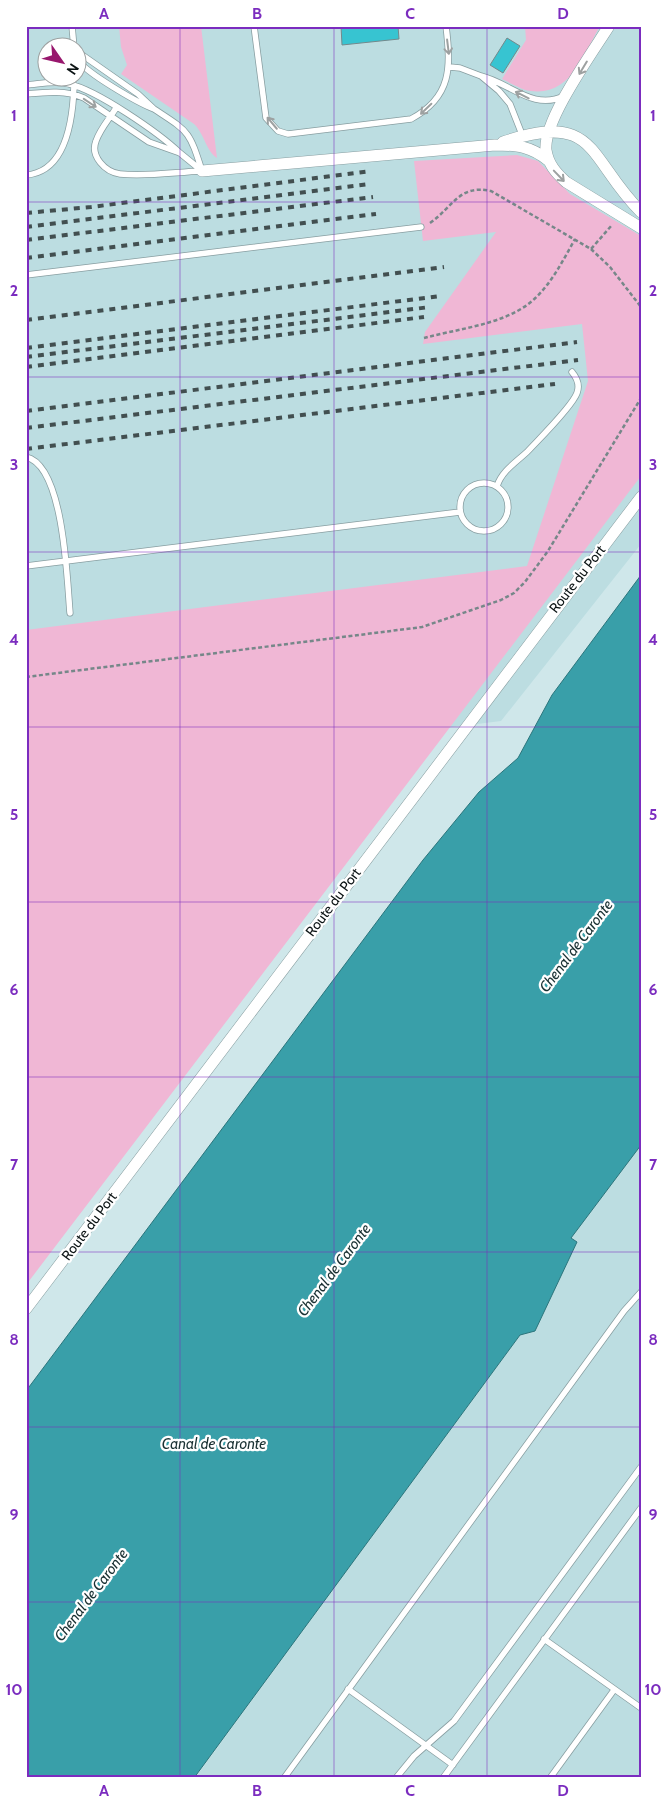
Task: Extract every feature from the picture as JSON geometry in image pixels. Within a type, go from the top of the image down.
[{"type":"street","points":[[548,161],[546,144],[548,131],[608,26]]},
{"type":"street","points":[[495,145],[522,136],[548,131],[566,132],[585,140],[595,150],[627,197],[640,210]]},
{"type":"street","points":[[202,171],[495,145],[528,147],[537,151],[548,161],[555,172],[566,182],[641,228]]},
{"type":"street","name":"Route du Port","points":[[26,1309],[641,496]]},
{"type":"lane","points":[[254,26],[266,118],[278,131],[288,134],[411,119],[424,112],[441,92],[450,67],[446,26]]},
{"type":"lane","points":[[88,59],[138,94],[154,109]]},
{"type":"lane","points":[[450,67],[460,68],[495,80],[533,100],[555,100],[568,94]]},
{"type":"lane","points":[[88,70],[187,131],[192,138],[202,171]]},
{"type":"lane","points":[[481,76],[504,96],[528,147]]},
{"type":"lane","points":[[26,175],[44,171],[51,165],[71,126],[74,88]]},
{"type":"lane","points":[[79,88],[155,132],[202,171]]},
{"type":"lane","points":[[26,94],[47,92],[74,94],[84,98],[149,142],[180,153]]},
{"type":"lane","points":[[116,108],[96,140],[94,147],[96,155],[105,167],[121,174],[202,171]]},
{"type":"lane","points":[[26,275],[421,227]]},
{"type":"lane","points":[[497,486],[502,474],[528,450],[570,404],[577,393],[579,384],[572,372]]},
{"type":"lane","points":[[26,457],[39,464],[51,485],[58,506],[70,613]]},
{"type":"lane","points":[[489,483],[497,486],[503,492],[508,506],[507,514],[498,527],[483,532],[468,526],[460,512],[462,496],[474,485],[489,483]]},
{"type":"lane","points":[[26,566],[460,512]]},
{"type":"lane","points":[[284,1778],[624,1311],[641,1292]]},
{"type":"lane","points":[[396,1778],[454,1721],[641,1467]]},
{"type":"lane","points":[[443,1778],[641,1508]]},
{"type":"lane","points":[[544,1640],[641,1708]]},
{"type":"lane","points":[[348,1689],[453,1765]]},
{"type":"lane","points":[[550,1778],[614,1690]]},
{"type":"path","points":[[421,227],[436,219],[462,193],[472,189],[490,191],[591,249],[610,268],[641,307]]},
{"type":"path","points":[[591,249],[620,216]]},
{"type":"path","points":[[424,338],[499,318],[526,305],[550,280],[576,240]]},
{"type":"path","points":[[26,676],[422,628],[501,600],[514,593],[548,551],[641,398]]},
{"type":"shaded area","points":[[26,26],[641,26],[641,544],[501,721],[26,780]]},
{"type":"shaded area","points":[[119,26],[201,26],[217,158],[210,151],[194,124],[121,74],[127,65],[121,47]]},
{"type":"shaded area","points":[[525,26],[600,26],[581,61],[566,80],[556,87],[545,91],[531,91],[502,79],[526,40]]},
{"type":"shaded area","points":[[517,155],[538,161],[570,194],[641,236],[641,476],[26,1285],[26,630],[527,566],[588,381],[582,324],[423,344],[425,332],[496,232],[423,241],[414,161]]},
{"type":"shaded area","points":[[641,1145],[641,1778],[195,1778],[520,1335],[535,1330],[577,1242],[571,1238]]},
{"type":"water","name":"Canal de Caronte","points":[[641,575],[641,1145],[571,1238],[577,1242],[535,1331],[520,1335],[194,1778],[26,1778],[26,1391],[423,860],[479,792],[518,758],[552,695]]},
{"type":"building","points":[[341,26],[398,26],[399,39],[342,45]]},
{"type":"building","points":[[507,38],[520,46],[503,73],[490,65]]},
{"type":"railway","points":[[26,213],[91,207],[371,171]]},
{"type":"railway","points":[[26,227],[370,184]]},
{"type":"railway","points":[[26,240],[373,197]]},
{"type":"railway","points":[[26,258],[376,214]]},
{"type":"railway","points":[[26,320],[444,267]]},
{"type":"railway","points":[[26,348],[440,296]]},
{"type":"railway","points":[[26,357],[430,307]]},
{"type":"railway","points":[[26,367],[424,317]]},
{"type":"railway","points":[[26,411],[577,342]]},
{"type":"railway","points":[[26,428],[578,360]]},
{"type":"railway","points":[[26,449],[555,384]]},
{"type":"water label","name":"Chenal de Caronte","points":[[576,946]]},
{"type":"water label","name":"Chenal de Caronte","points":[[334,1270]]},
{"type":"water label","name":"Chenal de Caronte","points":[[91,1595]]}]
